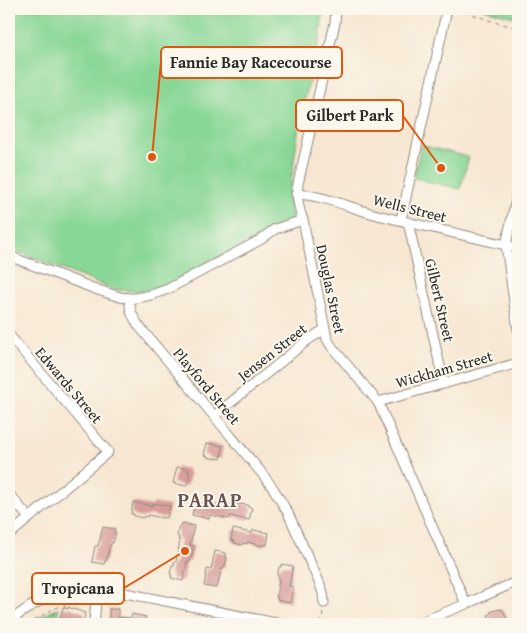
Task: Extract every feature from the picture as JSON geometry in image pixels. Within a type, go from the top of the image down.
[{"type":"street","name":"Douglas Street","points":[[336,9],[335,23],[296,194],[297,203],[329,343],[378,402],[466,604]]},
{"type":"street","name":"Gilbert Street","points":[[444,384],[405,221],[447,9]]},
{"type":"street","points":[[518,190],[506,245],[518,330]]},
{"type":"street","name":"Wells Street","points":[[296,194],[335,201],[361,210],[518,248]]},
{"type":"street","points":[[9,256],[98,290],[129,298],[151,295],[168,289],[260,240],[275,229],[302,220]]},
{"type":"street","name":"Playford Street","points":[[129,298],[131,312],[138,325],[273,488],[288,513],[319,582],[324,603]]},
{"type":"street","name":"Jensen Street","points":[[214,416],[308,340],[325,329]]},
{"type":"street","name":"Edwards Street","points":[[9,335],[108,452],[29,518]]},
{"type":"street","name":"Wickham Street","points":[[378,402],[518,363]]},
{"type":"street","points":[[9,494],[29,518],[9,535]]},
{"type":"street","points":[[416,624],[517,584]]},
{"type":"street","points":[[9,622],[25,609],[48,596],[72,589],[97,589],[281,624]]},
{"type":"street","points":[[94,624],[97,589]]},
{"type":"path","points":[[458,9],[494,22],[518,28]]},
{"type":"path","points":[[28,624],[55,608],[76,602]]},
{"type":"path","points":[[321,624],[324,603]]},
{"type":"path","points":[[50,624],[55,608]]},
{"type":"green space","points":[[9,9],[323,9],[320,38],[300,118],[289,197],[292,219],[154,291],[115,290],[9,248]]},
{"type":"green space","points":[[484,9],[518,9],[518,18]]},
{"type":"green space","points":[[421,145],[469,157],[460,189],[414,178]]},
{"type":"green space","points":[[59,608],[55,624],[31,624],[42,616]]},
{"type":"building","points":[[207,443],[223,446],[221,459],[204,455]]},
{"type":"building","points":[[177,467],[189,469],[188,473],[190,473],[186,486],[173,483]]},
{"type":"building","points":[[133,502],[153,506],[153,503],[170,506],[167,518],[148,515],[143,518],[134,516],[134,514],[131,514]]},
{"type":"building","points":[[199,502],[215,506],[215,504],[219,505],[219,503],[235,506],[235,504],[248,505],[248,507],[252,508],[249,520],[230,516],[229,519],[210,515],[209,519],[192,515],[195,503],[198,504]]},
{"type":"building","points":[[182,523],[194,526],[190,545],[194,546],[190,562],[187,561],[183,581],[171,578],[172,575],[170,574],[172,565],[174,566],[174,562],[176,562],[180,540],[178,540],[179,537],[177,536],[179,526]]},
{"type":"building","points":[[103,527],[115,529],[114,533],[116,533],[104,564],[92,562],[95,546],[98,546]]},
{"type":"building","points":[[233,529],[252,533],[253,530],[269,533],[267,545],[264,544],[263,546],[247,542],[247,544],[243,543],[242,545],[234,543],[231,540]]},
{"type":"building","points":[[215,551],[226,553],[225,556],[227,557],[225,566],[221,569],[216,588],[204,586],[207,569],[211,570]]},
{"type":"building","points":[[281,564],[293,566],[289,586],[293,587],[290,603],[277,600],[278,597],[276,597],[279,580],[279,576],[277,576]]},
{"type":"building","points":[[63,607],[85,613],[82,624],[63,622],[64,620],[60,618]]},
{"type":"building","points":[[109,609],[118,609],[118,617],[131,618],[132,614],[146,617],[144,624],[109,624]]},
{"type":"building","points":[[502,609],[507,618],[492,624],[488,615],[491,614],[490,612]]},
{"type":"place","name":"Fannie Bay Racecourse","points":[[152,157]]},
{"type":"place","name":"Gilbert Park","points":[[441,168]]},
{"type":"place","name":"Tropicana","points":[[185,551]]},
{"type":"district","name":"PARAP","points":[[210,499]]}]
